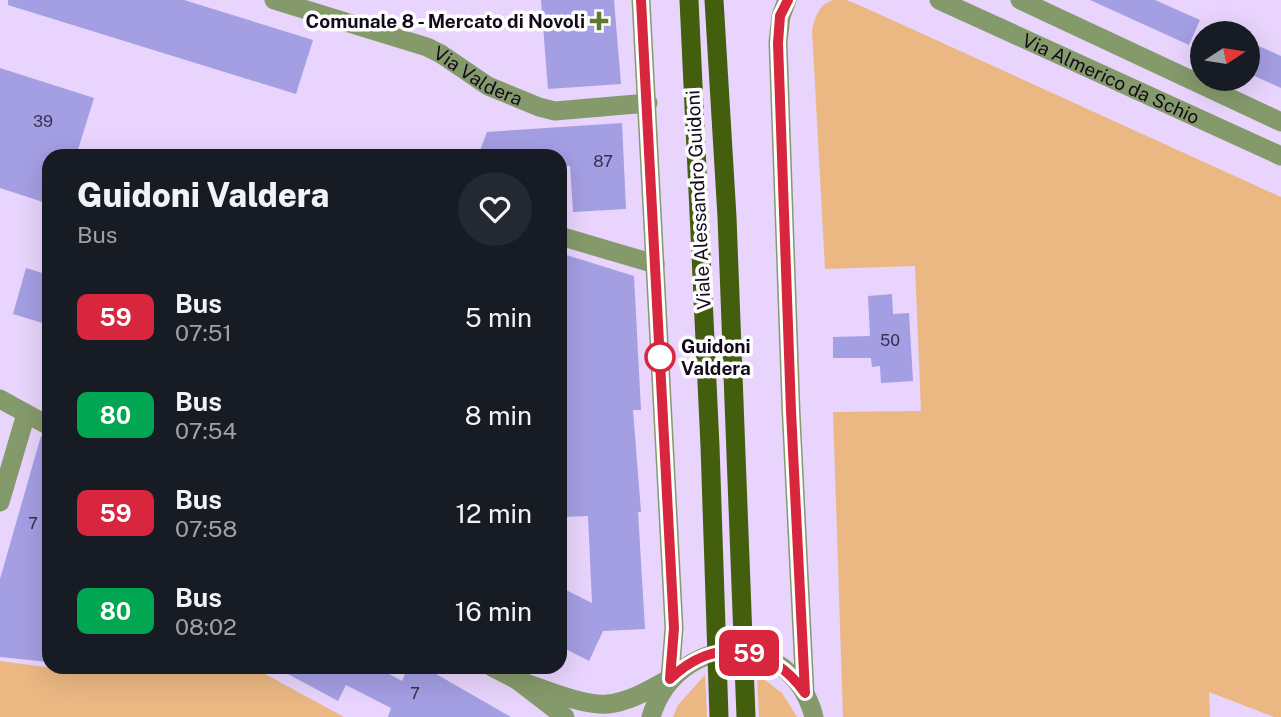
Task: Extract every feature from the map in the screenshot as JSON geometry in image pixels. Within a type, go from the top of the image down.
[{"type":"main road","name":"Viale Alessandro Guidoni","points":[[689,0],[710,446],[719,717]]},
{"type":"main road","name":"Viale Alessandro Guidoni","points":[[714,0],[727,217],[746,717]]},
{"type":"street","name":"Via Valdera","points":[[274,0],[305,4],[426,47],[488,86],[539,107],[555,111],[648,103]]},
{"type":"street","points":[[641,0],[674,628],[670,679],[661,691],[651,717]]},
{"type":"street","points":[[788,0],[780,16],[778,43],[805,693]]},
{"type":"street","name":"Via Almerico da Schio","points":[[939,0],[1281,156]]},
{"type":"street","name":"Via Almerico da Schio","points":[[1020,0],[1281,122]]},
{"type":"street","points":[[567,238],[655,264]]},
{"type":"street","points":[[0,399],[42,422]]},
{"type":"street","points":[[0,502],[26,414]]},
{"type":"street","points":[[505,674],[591,704],[607,705],[634,697],[670,679],[691,662],[716,652],[743,651],[779,665],[805,693],[814,717]]},
{"type":"street","points":[[517,680],[565,717]]},
{"type":"shaded area","points":[[833,0],[846,0],[859,5],[1281,197],[1281,717],[1274,717],[1209,692],[1210,717],[843,717],[833,412],[921,411],[915,266],[825,269],[812,30],[821,8]]},
{"type":"shaded area","points":[[0,661],[42,667],[42,674],[265,674],[344,717],[0,717]]},
{"type":"shaded area","points":[[757,674],[782,693],[797,717],[759,717]]},
{"type":"shaded area","points":[[705,675],[707,717],[673,717],[678,705]]},
{"type":"building","points":[[8,0],[184,0],[313,40],[296,94],[8,5]]},
{"type":"building","points":[[541,0],[614,0],[621,84],[548,89]]},
{"type":"building","points":[[1090,0],[1155,0],[1200,20],[1190,21],[1189,45]]},
{"type":"building","points":[[1260,46],[1281,56],[1281,88],[1260,78]]},
{"type":"building","points":[[0,68],[94,98],[78,149],[42,149],[42,202],[0,188]]},
{"type":"building","points":[[622,123],[626,209],[573,212],[567,149],[481,149],[487,132]]},
{"type":"building","points":[[567,255],[634,276],[641,410],[633,410],[641,512],[638,512],[645,629],[603,631],[589,661],[567,650],[567,590],[592,603],[588,516],[567,517]]},
{"type":"building","points":[[26,268],[42,273],[42,323],[13,314]]},
{"type":"building","points":[[892,294],[893,314],[909,313],[913,381],[881,383],[880,366],[872,367],[871,358],[833,358],[833,337],[870,336],[868,296]]},
{"type":"building","points":[[42,436],[42,661],[0,657],[0,579]]},
{"type":"building","points":[[288,674],[389,674],[402,681],[405,674],[436,674],[511,717],[388,717],[391,708],[346,685],[338,701]]},
{"type":"bus line","name":"59","points":[[641,0],[674,628],[670,679],[703,656],[716,652],[743,651],[772,661],[785,670],[805,693],[791,411],[778,43],[780,16],[788,0]]},
{"type":"place","name":"Comunale 8 - Mercato di Novoli","points":[[599,21]]},
{"type":"place","name":"Guidoni Valdera","points":[[660,357]]}]
